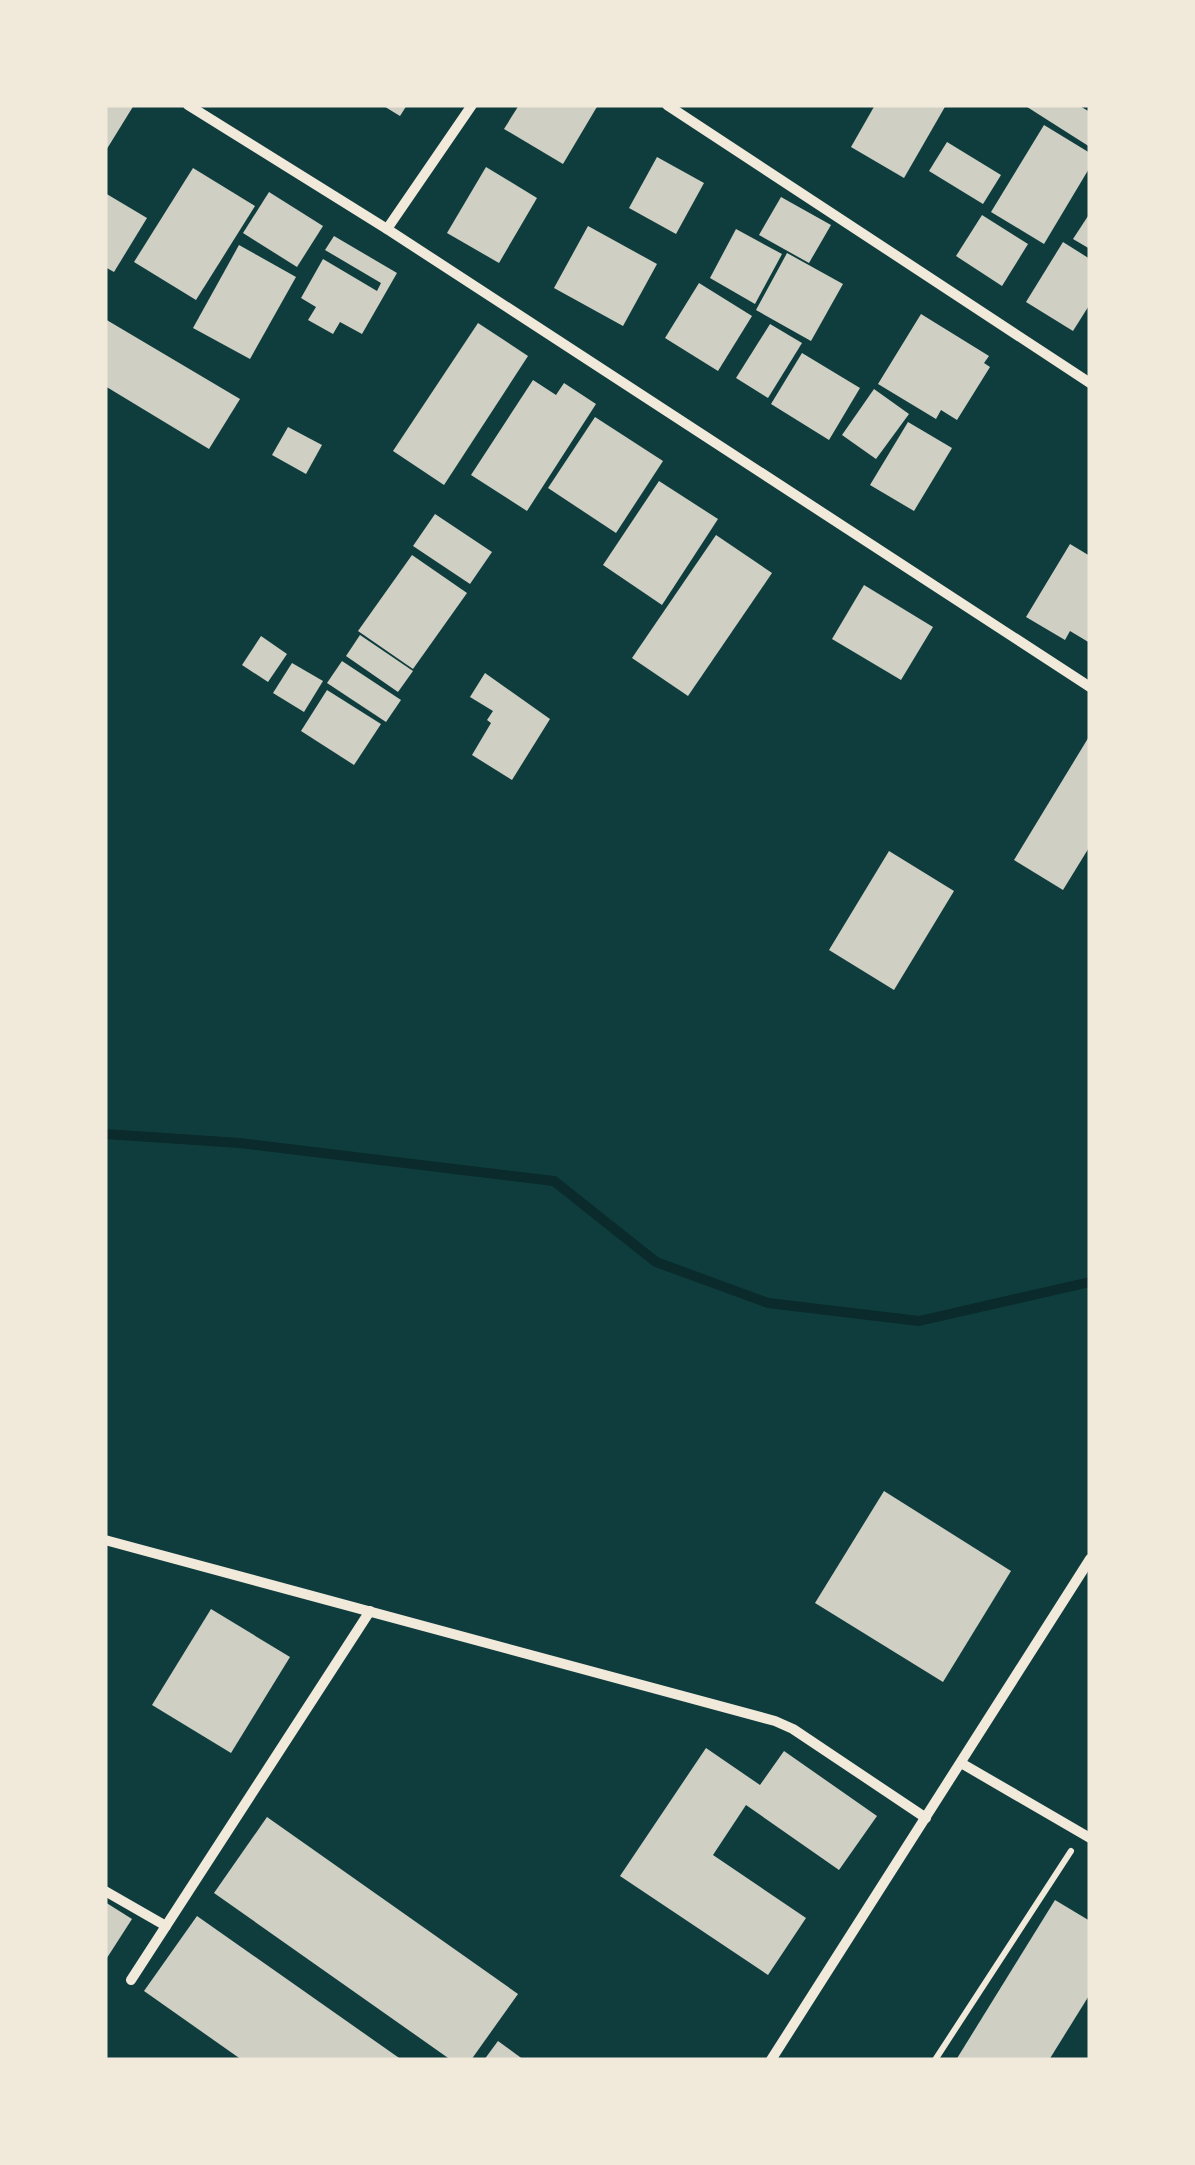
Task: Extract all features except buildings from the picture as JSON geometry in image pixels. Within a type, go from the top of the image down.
[{"type":"street","points":[[188,105],[387,229],[1090,686]]},
{"type":"street","points":[[387,229],[472,105]]},
{"type":"street","points":[[666,105],[1090,383]]},
{"type":"street","points":[[105,1540],[774,1721],[793,1729],[926,1818]]},
{"type":"street","points":[[771,2060],[1090,1559]]},
{"type":"street","points":[[131,1980],[370,1611]]},
{"type":"street","points":[[961,1763],[1086,1835]]},
{"type":"street","points":[[105,1891],[166,1926]]},
{"type":"path","points":[[935,2060],[1086,1835]]},
{"type":"waterway","points":[[105,1134],[240,1143],[554,1181],[656,1262],[768,1303],[919,1321],[1090,1282]]}]
